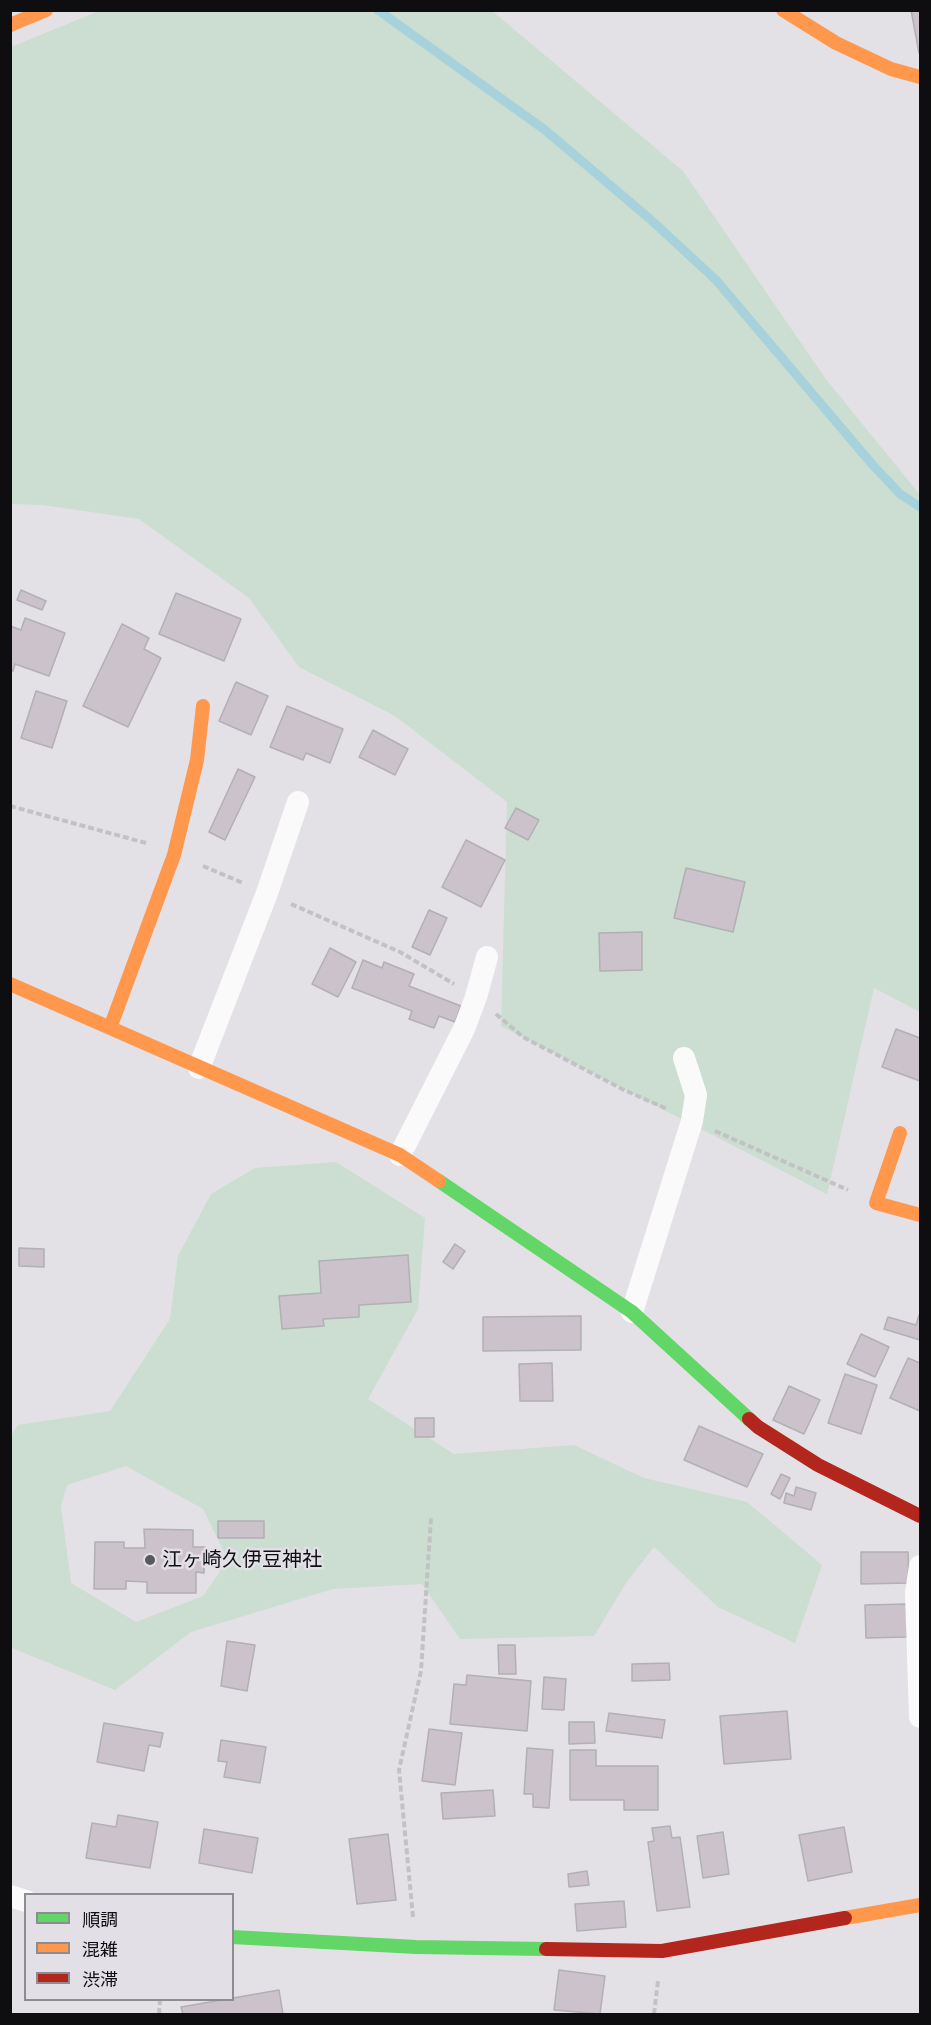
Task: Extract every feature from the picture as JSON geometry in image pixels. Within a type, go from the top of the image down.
[{"type":"street","points":[[10,25],[45,10]]},
{"type":"street","points":[[783,10],[836,43],[891,69],[921,78]]},
{"type":"street","points":[[110,1028],[174,855],[197,760],[203,706]]},
{"type":"street","points":[[200,1068],[267,893],[297,802]]},
{"type":"street","points":[[400,1155],[464,1029],[487,957]]},
{"type":"street","points":[[10,984],[400,1155],[632,1312],[758,1427],[818,1465],[921,1516]]},
{"type":"street","points":[[632,1312],[692,1120],[696,1095],[684,1058]]},
{"type":"street","points":[[900,1133],[876,1203],[921,1215]]},
{"type":"street","points":[[921,1566],[916,1593],[921,1717]]},
{"type":"street","points":[[234,1937],[416,1947],[662,1951],[921,1905]]},
{"type":"path","points":[[416,1947],[399,1770],[421,1671],[431,1518]]},
{"type":"green space","points":[[99,11],[492,11],[683,171],[825,378],[920,495],[920,1012],[874,988],[827,1194],[501,1026],[507,802],[395,716],[299,667],[249,598],[139,519],[43,505],[11,504],[11,47]]},
{"type":"green space","points":[[336,1162],[425,1218],[418,1309],[368,1399],[454,1454],[574,1445],[644,1478],[747,1502],[822,1565],[795,1643],[718,1607],[654,1547],[626,1583],[594,1636],[460,1639],[422,1584],[333,1589],[191,1632],[115,1690],[12,1648],[11,1436],[18,1425],[110,1411],[170,1319],[178,1256],[211,1194],[255,1168]],"holes":[[[126,1466],[203,1509],[228,1560],[203,1596],[136,1622],[71,1583],[61,1506],[67,1485]]]},
{"type":"building","points":[[911,10],[920,10],[919,53]]},
{"type":"building","points":[[21,590],[46,601],[42,610],[17,600]]},
{"type":"building","points":[[176,593],[241,619],[224,661],[159,634]]},
{"type":"building","points":[[25,618],[65,633],[49,676],[15,664],[13,671],[10,670],[10,626],[21,630]]},
{"type":"building","points":[[122,624],[149,638],[144,649],[161,658],[128,727],[83,706]]},
{"type":"building","points":[[236,682],[268,696],[251,735],[219,721]]},
{"type":"building","points":[[36,691],[67,701],[52,748],[21,738]]},
{"type":"building","points":[[287,706],[343,729],[330,763],[306,753],[303,760],[270,747]]},
{"type":"building","points":[[373,730],[408,749],[395,775],[359,757]]},
{"type":"building","points":[[238,769],[255,777],[225,840],[209,832]]},
{"type":"building","points":[[516,808],[539,820],[528,840],[505,828]]},
{"type":"building","points":[[466,840],[505,860],[481,907],[442,887]]},
{"type":"building","points":[[686,868],[745,882],[733,932],[674,918]]},
{"type":"building","points":[[429,910],[447,918],[430,955],[412,947]]},
{"type":"building","points":[[642,932],[642,970],[600,971],[599,933]]},
{"type":"building","points":[[330,948],[356,962],[338,997],[312,984]]},
{"type":"building","points":[[363,960],[382,968],[384,962],[414,974],[409,986],[461,1006],[455,1022],[439,1016],[434,1028],[409,1019],[412,1011],[352,988]]},
{"type":"building","points":[[896,1029],[920,1038],[920,1081],[882,1067]]},
{"type":"building","points":[[455,1244],[465,1251],[453,1269],[443,1262]]},
{"type":"building","points":[[19,1248],[44,1249],[44,1267],[19,1266]]},
{"type":"building","points":[[408,1255],[411,1302],[359,1305],[359,1317],[323,1319],[324,1326],[282,1329],[279,1296],[321,1293],[319,1261]]},
{"type":"building","points":[[919,1315],[920,1340],[884,1329],[888,1317],[916,1325]]},
{"type":"building","points":[[581,1316],[581,1350],[483,1351],[483,1317]]},
{"type":"building","points":[[861,1334],[889,1347],[875,1377],[847,1364]]},
{"type":"building","points":[[908,1358],[920,1363],[920,1411],[890,1398]]},
{"type":"building","points":[[552,1363],[553,1401],[520,1401],[519,1364]]},
{"type":"building","points":[[845,1374],[877,1385],[861,1434],[828,1423]]},
{"type":"building","points":[[789,1386],[820,1400],[804,1434],[773,1420]]},
{"type":"building","points":[[415,1418],[434,1418],[434,1437],[415,1437]]},
{"type":"building","points":[[699,1426],[763,1454],[747,1487],[684,1460]]},
{"type":"building","points":[[781,1474],[790,1478],[780,1499],[771,1494]]},
{"type":"building","points":[[796,1487],[816,1493],[811,1510],[784,1503],[786,1493],[794,1496]]},
{"type":"building","points":[[218,1521],[264,1521],[264,1538],[218,1538]]},
{"type":"building","name":"江ヶ崎久伊豆神社","points":[[144,1529],[193,1530],[193,1547],[205,1547],[204,1573],[196,1572],[196,1593],[147,1593],[147,1582],[126,1581],[126,1589],[94,1589],[95,1542],[124,1542],[124,1548],[145,1548]]},
{"type":"building","points":[[861,1552],[908,1552],[909,1583],[861,1584]]},
{"type":"building","points":[[907,1604],[907,1637],[866,1638],[865,1605]]},
{"type":"building","points":[[227,1641],[255,1645],[247,1691],[221,1686]]},
{"type":"building","points":[[498,1645],[515,1645],[516,1674],[499,1674]]},
{"type":"building","points":[[669,1663],[670,1680],[632,1681],[632,1664]]},
{"type":"building","points":[[467,1675],[531,1681],[527,1731],[450,1724],[454,1684],[466,1685]]},
{"type":"building","points":[[544,1677],[566,1679],[564,1710],[542,1709]]},
{"type":"building","points":[[787,1711],[791,1759],[724,1764],[720,1716]]},
{"type":"building","points":[[609,1713],[665,1720],[662,1738],[606,1731]]},
{"type":"building","points":[[569,1722],[594,1722],[595,1743],[569,1744]]},
{"type":"building","points":[[104,1723],[163,1733],[160,1747],[149,1745],[144,1771],[97,1762]]},
{"type":"building","points":[[429,1729],[462,1733],[455,1785],[422,1781]]},
{"type":"building","points":[[221,1740],[266,1747],[260,1783],[224,1777],[227,1762],[218,1761]]},
{"type":"building","points":[[527,1748],[553,1750],[549,1808],[533,1807],[533,1794],[524,1794]]},
{"type":"building","points":[[570,1750],[596,1750],[596,1766],[658,1766],[658,1810],[624,1810],[624,1800],[570,1800]]},
{"type":"building","points":[[493,1790],[495,1816],[443,1819],[441,1793]]},
{"type":"building","points":[[118,1815],[158,1822],[150,1868],[86,1858],[92,1823],[116,1827]]},
{"type":"building","points":[[670,1826],[672,1838],[680,1837],[690,1907],[657,1911],[648,1842],[654,1841],[652,1828]]},
{"type":"building","points":[[844,1827],[852,1872],[808,1881],[799,1835]]},
{"type":"building","points":[[204,1829],[258,1838],[252,1873],[199,1863]]},
{"type":"building","points":[[723,1832],[729,1874],[703,1878],[697,1836]]},
{"type":"building","points":[[388,1834],[396,1900],[357,1904],[349,1839]]},
{"type":"building","points":[[587,1871],[589,1885],[569,1887],[568,1874]]},
{"type":"building","points":[[624,1901],[626,1927],[577,1931],[575,1904]]},
{"type":"building","points":[[559,1970],[605,1976],[600,2014],[554,2010]]},
{"type":"building","points":[[279,1990],[283,2014],[183,2014],[181,2007],[216,2001],[234,2001],[234,1998]]},
{"type":"waterway","points":[[378,10],[545,130],[650,219],[716,280],[871,463],[900,494],[920,507]]},
{"type":"traffic: fast","points":[[439,1181],[632,1312],[749,1419]]},
{"type":"traffic: fast","points":[[234,1937],[416,1947],[546,1949]]},
{"type":"traffic: slow","points":[[10,25],[46,10]]},
{"type":"traffic: slow","points":[[783,10],[836,43],[891,69],[920,77]]},
{"type":"traffic: slow","points":[[110,1028],[174,855],[197,760],[203,706]]},
{"type":"traffic: slow","points":[[10,984],[400,1155],[439,1181]]},
{"type":"traffic: slow","points":[[900,1133],[876,1203],[920,1215]]},
{"type":"traffic: slow","points":[[845,1918],[920,1905]]},
{"type":"traffic: jam","points":[[749,1419],[818,1465],[920,1516]]},
{"type":"traffic: jam","points":[[546,1949],[662,1951],[845,1918]]},
{"type":"place","name":"江ヶ崎久伊豆神社","points":[[150,1560]]}]
